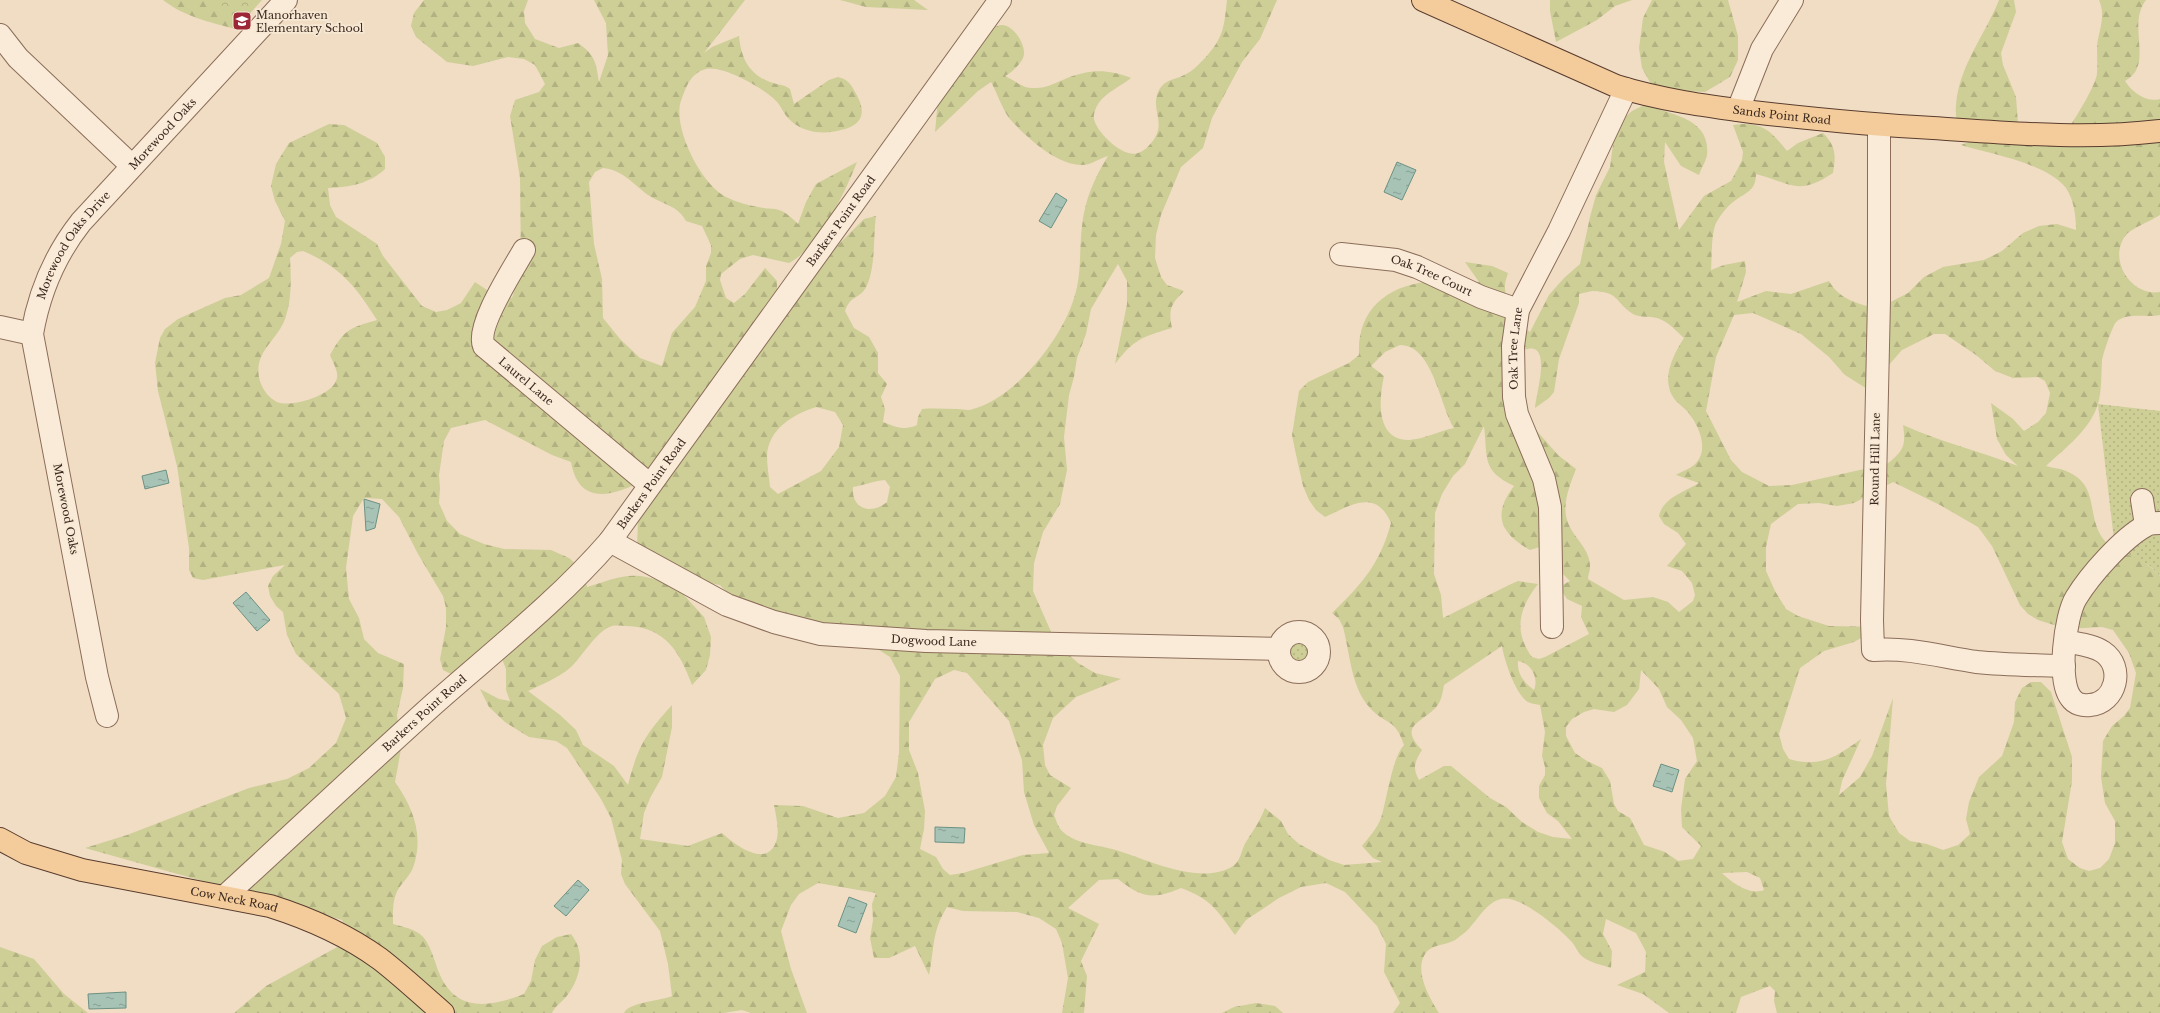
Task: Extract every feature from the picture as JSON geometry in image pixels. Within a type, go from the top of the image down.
[{"type":"main road","name":"Sands Point Road","points":[[1423,0],[1626,89],[1686,103],[1833,122],[2042,135],[2133,134],[2160,131]]},
{"type":"main road","name":"Cow Neck Road","points":[[0,839],[26,853],[82,870],[270,906],[297,915],[350,940],[380,959],[443,1013]]},
{"type":"street","name":"Morewood Oaks","points":[[0,35],[18,58],[131,165],[286,0]]},
{"type":"street","name":"Barkers Point Road","points":[[224,897],[430,708],[547,606],[584,571],[610,541],[1000,0]]},
{"type":"street","points":[[1738,110],[1762,50],[1792,0]]},
{"type":"street","name":"Oak Tree Lane","points":[[1552,627],[1550,507],[1544,479],[1517,414],[1514,397],[1514,346],[1518,310],[1560,231],[1626,89]]},
{"type":"street","name":"Round Hill Lane","points":[[1879,125],[1880,300],[1872,614],[1873,650],[1910,650],[1935,656],[1980,662],[2064,666]]},
{"type":"street","name":"Morewood Oaks Drive","points":[[32,334],[39,301],[62,249],[81,222],[131,165]]},
{"type":"street","name":"Laurel Lane","points":[[524,250],[494,303],[486,322],[482,338],[484,346],[650,485]]},
{"type":"street","name":"Oak Tree Court","points":[[1342,254],[1396,260],[1417,267],[1481,297],[1518,310]]},
{"type":"street","points":[[0,327],[32,334]]},
{"type":"street","name":"Morewood Oaks","points":[[32,334],[97,677],[107,716]]},
{"type":"street","points":[[2065,641],[2082,644],[2104,653],[2115,670],[2116,683],[2109,695],[2099,703],[2086,705],[2078,704],[2070,698],[2066,690],[2064,666],[2065,641],[2066,629],[2075,598],[2115,548],[2153,524],[2142,500]]},
{"type":"street","name":"Dogwood Lane","points":[[610,541],[727,605],[774,622],[822,634],[926,641],[1278,649]]},
{"type":"green space","points":[[163,0],[230,0],[236,29],[189,15]]},
{"type":"green space","points":[[205,0],[262,0],[236,29]]},
{"type":"green space","points":[[424,0],[528,0],[524,11],[525,23],[535,39],[559,48],[578,43],[584,47],[596,64],[599,82],[608,55],[606,23],[594,0],[745,0],[704,53],[712,47],[739,36],[742,52],[748,66],[758,76],[765,80],[790,89],[794,104],[829,80],[838,77],[848,82],[859,99],[861,105],[862,111],[859,121],[849,128],[834,132],[813,132],[793,123],[778,103],[755,85],[723,71],[706,69],[697,73],[688,84],[679,109],[680,123],[690,153],[707,180],[716,190],[726,197],[740,203],[782,211],[798,224],[806,202],[816,184],[857,162],[846,189],[830,218],[811,245],[800,255],[789,263],[753,255],[740,259],[721,274],[720,280],[726,298],[734,303],[745,294],[765,268],[777,281],[777,294],[766,336],[789,313],[833,250],[864,219],[876,216],[873,264],[869,282],[865,289],[849,303],[845,311],[854,328],[869,337],[878,353],[878,373],[887,384],[881,397],[885,409],[883,422],[896,427],[908,428],[917,425],[918,417],[922,409],[970,410],[989,403],[1005,393],[1020,380],[1035,365],[1048,348],[1068,314],[1077,289],[1081,235],[1085,207],[1094,181],[1108,156],[1089,164],[1072,164],[1042,149],[1009,118],[991,82],[978,91],[935,132],[938,99],[992,28],[1001,25],[1007,26],[1019,37],[1024,48],[1023,58],[1010,73],[1005,76],[1023,86],[1040,88],[1082,73],[1098,71],[1114,73],[1131,78],[1101,100],[1096,107],[1094,117],[1096,124],[1105,137],[1118,148],[1132,154],[1146,149],[1156,135],[1159,122],[1156,97],[1161,86],[1193,70],[1211,51],[1220,38],[1224,25],[1227,0],[1277,0],[1260,39],[1242,62],[1212,118],[1203,148],[1181,167],[1161,215],[1156,235],[1155,258],[1161,277],[1167,285],[1184,291],[1173,303],[1170,316],[1172,328],[1139,340],[1128,349],[1115,364],[1127,304],[1127,281],[1118,264],[1091,309],[1086,334],[1077,358],[1069,395],[1064,437],[1067,470],[1060,504],[1043,532],[1034,563],[1033,591],[1056,643],[1078,663],[1095,673],[1121,679],[1076,697],[1053,718],[1043,745],[1045,765],[1050,775],[1071,788],[1057,806],[1054,815],[1059,828],[1068,836],[1082,842],[1112,849],[1176,870],[1206,874],[1220,872],[1236,864],[1244,845],[1265,808],[1281,821],[1288,834],[1299,844],[1329,860],[1344,865],[1382,862],[1373,858],[1362,846],[1375,829],[1381,818],[1396,759],[1404,745],[1393,725],[1376,714],[1370,708],[1359,691],[1352,670],[1343,627],[1339,619],[1332,613],[1361,583],[1369,572],[1387,537],[1391,523],[1385,512],[1378,506],[1370,503],[1362,502],[1353,504],[1325,517],[1316,510],[1309,500],[1303,486],[1292,435],[1299,391],[1308,382],[1349,363],[1359,355],[1363,326],[1368,314],[1376,304],[1398,289],[1411,285],[1432,281],[1479,282],[1465,262],[1492,266],[1508,273],[1505,291],[1509,305],[1521,324],[1530,332],[1549,295],[1564,278],[1580,264],[1596,195],[1610,167],[1614,137],[1622,120],[1632,111],[1644,105],[1676,115],[1696,125],[1707,143],[1706,160],[1699,175],[1681,166],[1665,142],[1664,162],[1679,230],[1704,196],[1731,181],[1737,170],[1742,160],[1743,152],[1733,125],[1751,124],[1758,126],[1770,132],[1787,151],[1798,143],[1823,133],[1833,147],[1835,161],[1833,173],[1821,180],[1803,186],[1787,184],[1756,174],[1755,183],[1751,190],[1731,204],[1722,213],[1716,223],[1712,240],[1711,270],[1724,265],[1745,261],[1746,272],[1737,302],[1766,291],[1791,294],[1829,281],[1838,293],[1844,297],[1856,303],[1877,309],[1908,293],[1924,277],[1943,267],[1984,260],[2002,251],[2023,233],[2039,226],[2057,224],[2076,230],[2073,203],[2066,188],[2057,179],[2017,160],[1961,145],[1977,139],[1958,130],[1956,108],[1958,91],[1967,64],[1999,0],[2014,0],[2016,12],[2001,53],[2003,65],[2016,97],[2018,124],[2069,127],[2086,100],[2096,78],[2097,43],[2102,15],[2099,0],[2146,0],[2138,21],[2140,55],[2138,65],[2134,74],[2125,81],[2135,93],[2140,96],[2155,100],[2160,99],[2160,215],[2137,227],[2126,235],[2121,245],[2119,255],[2125,274],[2131,282],[2140,289],[2149,292],[2160,292],[2160,315],[2131,316],[2120,319],[2116,322],[2110,334],[2102,358],[2100,393],[2098,404],[2094,413],[2089,422],[2076,438],[2046,466],[2064,470],[2077,477],[2084,484],[2088,493],[2098,531],[2104,540],[2114,548],[2142,561],[2160,576],[2160,1013],[1777,1013],[1774,1001],[1775,991],[1770,986],[1741,997],[1736,1013],[1669,1013],[1643,994],[1617,985],[1645,972],[1646,952],[1636,933],[1606,919],[1603,934],[1612,951],[1611,968],[1583,957],[1572,942],[1552,923],[1526,905],[1510,899],[1502,899],[1489,905],[1457,939],[1449,943],[1433,947],[1424,956],[1421,970],[1422,978],[1439,1013],[1393,1013],[1400,1003],[1384,972],[1386,944],[1377,926],[1345,892],[1326,883],[1301,887],[1279,898],[1246,920],[1235,935],[1218,912],[1200,896],[1181,888],[1163,894],[1148,895],[1134,890],[1118,879],[1099,880],[1068,908],[1099,924],[1081,961],[1087,976],[1084,1013],[1062,1013],[1068,978],[1062,943],[1056,929],[1039,918],[1017,912],[963,911],[947,907],[938,925],[934,940],[929,975],[915,946],[889,958],[874,958],[870,938],[873,920],[872,904],[876,893],[818,883],[799,894],[791,905],[781,931],[791,969],[807,1013],[751,1013],[742,1010],[724,1013],[624,1013],[632,1006],[672,996],[668,964],[660,931],[625,884],[621,874],[622,860],[611,818],[601,799],[567,748],[556,741],[529,737],[505,722],[489,707],[480,689],[499,699],[510,701],[506,690],[506,669],[498,649],[460,672],[451,674],[443,670],[440,659],[446,627],[446,608],[443,596],[418,554],[399,517],[382,499],[364,498],[353,516],[346,568],[349,599],[359,618],[364,639],[378,653],[404,664],[403,688],[397,715],[401,749],[395,782],[402,792],[412,813],[418,845],[413,868],[399,888],[395,897],[393,906],[393,924],[418,932],[427,942],[440,975],[447,987],[456,996],[465,1001],[476,1004],[499,1002],[524,994],[531,981],[535,960],[542,946],[557,937],[571,934],[576,941],[580,957],[578,974],[571,990],[552,1013],[234,1013],[266,986],[350,940],[342,920],[85,848],[127,835],[249,788],[287,779],[309,768],[336,743],[346,718],[339,694],[296,654],[287,635],[283,612],[276,606],[270,596],[268,586],[273,576],[285,565],[203,580],[193,578],[189,570],[189,548],[177,466],[158,391],[155,363],[160,338],[165,329],[178,319],[225,298],[241,295],[269,278],[281,244],[285,221],[275,201],[271,186],[276,164],[289,143],[329,124],[344,125],[377,143],[385,157],[385,169],[372,178],[351,186],[328,188],[330,205],[336,217],[377,244],[383,256],[422,306],[436,312],[447,310],[461,303],[475,282],[490,292],[512,298],[521,270],[520,178],[510,116],[515,100],[539,92],[545,84],[535,65],[524,59],[508,57],[473,66],[447,62],[416,37],[411,26],[414,13]],"holes":[[[603,168],[610,169],[622,175],[648,195],[679,211],[686,221],[702,226],[711,245],[711,253],[706,266],[706,281],[695,307],[672,333],[662,366],[640,358],[620,339],[603,318],[602,279],[594,244],[589,182],[595,172]],[[303,251],[316,257],[338,271],[362,298],[377,320],[360,325],[349,331],[335,346],[330,355],[336,368],[337,378],[332,386],[318,396],[310,399],[300,402],[283,403],[274,400],[264,389],[261,384],[259,364],[266,348],[285,319],[290,296],[290,258],[297,252]],[[1592,291],[1608,293],[1616,298],[1633,314],[1654,317],[1665,321],[1684,338],[1674,355],[1668,375],[1668,381],[1672,395],[1695,422],[1701,436],[1702,450],[1695,464],[1676,475],[1699,483],[1669,500],[1661,510],[1659,516],[1664,524],[1678,533],[1686,544],[1667,566],[1682,571],[1692,583],[1695,595],[1693,601],[1679,612],[1668,602],[1653,597],[1624,600],[1588,579],[1590,567],[1588,554],[1569,526],[1565,507],[1567,494],[1576,469],[1558,455],[1535,429],[1520,394],[1520,352],[1531,349],[1537,351],[1540,358],[1540,379],[1535,408],[1549,398],[1554,392],[1559,359],[1579,303],[1579,294]],[[1753,313],[1801,334],[1829,357],[1845,375],[1872,392],[1881,374],[1902,350],[1934,334],[1945,334],[1976,355],[1995,371],[2013,378],[2038,377],[2045,381],[2050,393],[2046,413],[2038,422],[2024,431],[2013,419],[1991,403],[1997,439],[2006,455],[2018,466],[1903,425],[1904,443],[1897,455],[1887,464],[1792,485],[1769,486],[1742,472],[1731,460],[1706,411],[1716,357],[1734,315]],[[1400,345],[1411,348],[1420,355],[1428,365],[1454,428],[1409,440],[1398,438],[1390,433],[1385,426],[1382,417],[1381,396],[1384,376],[1371,366],[1385,352]],[[816,407],[835,412],[843,425],[839,447],[821,471],[778,494],[770,487],[767,460],[768,446],[777,430],[791,418]],[[485,420],[552,455],[571,462],[575,476],[582,486],[590,492],[599,494],[610,493],[633,486],[644,480],[656,487],[638,521],[637,547],[664,582],[642,576],[625,576],[587,587],[584,571],[569,558],[551,550],[504,549],[484,544],[460,534],[447,521],[439,503],[439,475],[444,441],[451,428]],[[1484,426],[1488,462],[1496,474],[1514,486],[1507,496],[1501,515],[1502,522],[1506,530],[1520,544],[1530,550],[1543,546],[1558,569],[1570,581],[1559,587],[1567,599],[1582,606],[1581,617],[1589,634],[1545,657],[1539,659],[1532,657],[1522,638],[1521,620],[1526,602],[1538,584],[1518,581],[1443,618],[1441,595],[1434,574],[1435,513],[1442,494],[1453,476],[1465,464]],[[885,480],[890,487],[887,502],[875,508],[864,508],[855,501],[853,487]],[[1893,482],[1940,505],[1978,527],[1992,546],[2020,605],[2028,614],[2038,620],[2067,629],[2102,627],[2113,630],[2129,653],[2136,673],[2130,708],[2124,716],[2112,726],[2103,741],[2101,777],[2105,803],[2115,821],[2115,843],[2109,859],[2100,868],[2089,871],[2080,868],[2068,859],[2062,842],[2072,781],[2072,757],[2051,692],[2041,682],[2031,682],[2022,688],[2015,702],[2014,722],[2002,756],[1979,777],[1969,802],[1966,819],[1970,834],[1958,845],[1943,850],[1927,844],[1910,841],[1899,833],[1889,816],[1886,784],[1893,698],[1872,756],[1860,777],[1839,795],[1842,781],[1861,739],[1836,756],[1828,759],[1810,762],[1789,759],[1783,749],[1779,734],[1800,668],[1824,651],[1854,642],[1881,627],[1829,626],[1798,616],[1786,609],[1775,591],[1766,571],[1766,547],[1771,524],[1798,504],[1819,503],[1837,506],[1854,503]],[[691,580],[720,585],[732,598],[865,641],[890,657],[900,676],[899,753],[896,777],[885,796],[864,813],[838,818],[803,806],[774,805],[778,833],[776,842],[771,850],[765,854],[750,852],[734,843],[722,833],[688,846],[640,839],[644,813],[651,796],[662,777],[672,727],[672,705],[649,733],[639,750],[628,785],[614,766],[583,745],[576,730],[560,715],[528,691],[566,671],[575,663],[600,633],[612,626],[640,627],[661,636],[676,652],[692,685],[706,670],[710,655],[711,637],[704,617],[672,582]],[[1502,646],[1505,660],[1519,692],[1528,702],[1540,705],[1545,732],[1542,756],[1545,767],[1545,775],[1539,786],[1539,798],[1547,813],[1558,821],[1572,839],[1553,837],[1538,832],[1522,822],[1506,807],[1490,798],[1451,766],[1444,766],[1419,780],[1415,765],[1422,750],[1412,734],[1413,728],[1434,709],[1442,696],[1444,685]],[[1518,661],[1523,662],[1533,671],[1535,676],[1534,690],[1524,681],[1520,674]],[[954,670],[967,673],[1009,721],[1022,760],[1024,792],[1034,825],[1049,853],[1023,855],[963,873],[950,875],[943,869],[936,857],[920,849],[924,829],[925,811],[918,773],[909,750],[909,722],[935,679]],[[1641,670],[1659,689],[1667,707],[1681,720],[1693,738],[1697,761],[1685,779],[1681,809],[1682,827],[1701,846],[1693,859],[1678,861],[1665,852],[1644,845],[1630,818],[1618,811],[1614,804],[1610,781],[1602,768],[1575,753],[1566,736],[1566,727],[1572,719],[1584,712],[1594,709],[1614,712],[1627,705],[1639,689]],[[1747,872],[1760,878],[1764,890],[1747,890],[1730,880],[1722,873]]]},
{"type":"green space","points":[[840,0],[914,0],[928,10],[866,7]]},
{"type":"green space","points":[[1550,0],[1632,0],[1615,6],[1597,20],[1556,42],[1550,11]]},
{"type":"green space","points":[[1652,0],[1728,0],[1738,36],[1738,60],[1730,77],[1705,92],[1663,90],[1651,84],[1642,68],[1639,48],[1643,18]]},
{"type":"green space","points":[[2098,404],[2160,411],[2160,576],[2150,566],[2115,548]]},
{"type":"green space","points":[[1299,637],[1310,641],[1314,652],[1310,663],[1299,667],[1288,663],[1284,652],[1288,641]]},
{"type":"green space","points":[[0,947],[34,959],[64,994],[88,1013],[0,1013]]},
{"type":"green space","points":[[1256,1003],[1275,1006],[1283,1013],[1222,1013],[1234,1007]]},
{"type":"water","points":[[1397,162],[1416,170],[1402,200],[1384,192]]},
{"type":"water","points":[[1056,193],[1067,200],[1051,228],[1039,221]]},
{"type":"water","points":[[166,470],[169,483],[145,489],[142,476]]},
{"type":"water","points":[[364,499],[380,504],[375,528],[366,531]]},
{"type":"water","points":[[246,592],[270,620],[257,631],[233,603]]},
{"type":"water","points":[[1661,764],[1679,770],[1672,792],[1653,786]]},
{"type":"water","points":[[935,827],[965,828],[964,843],[935,842]]},
{"type":"water","points":[[578,880],[589,890],[566,916],[554,906]]},
{"type":"water","points":[[849,897],[867,904],[856,933],[838,926]]},
{"type":"water","points":[[126,992],[126,1008],[89,1009],[88,994]]},
{"type":"place","name":"Manorhaven Elementary School","points":[[242,21]]}]
